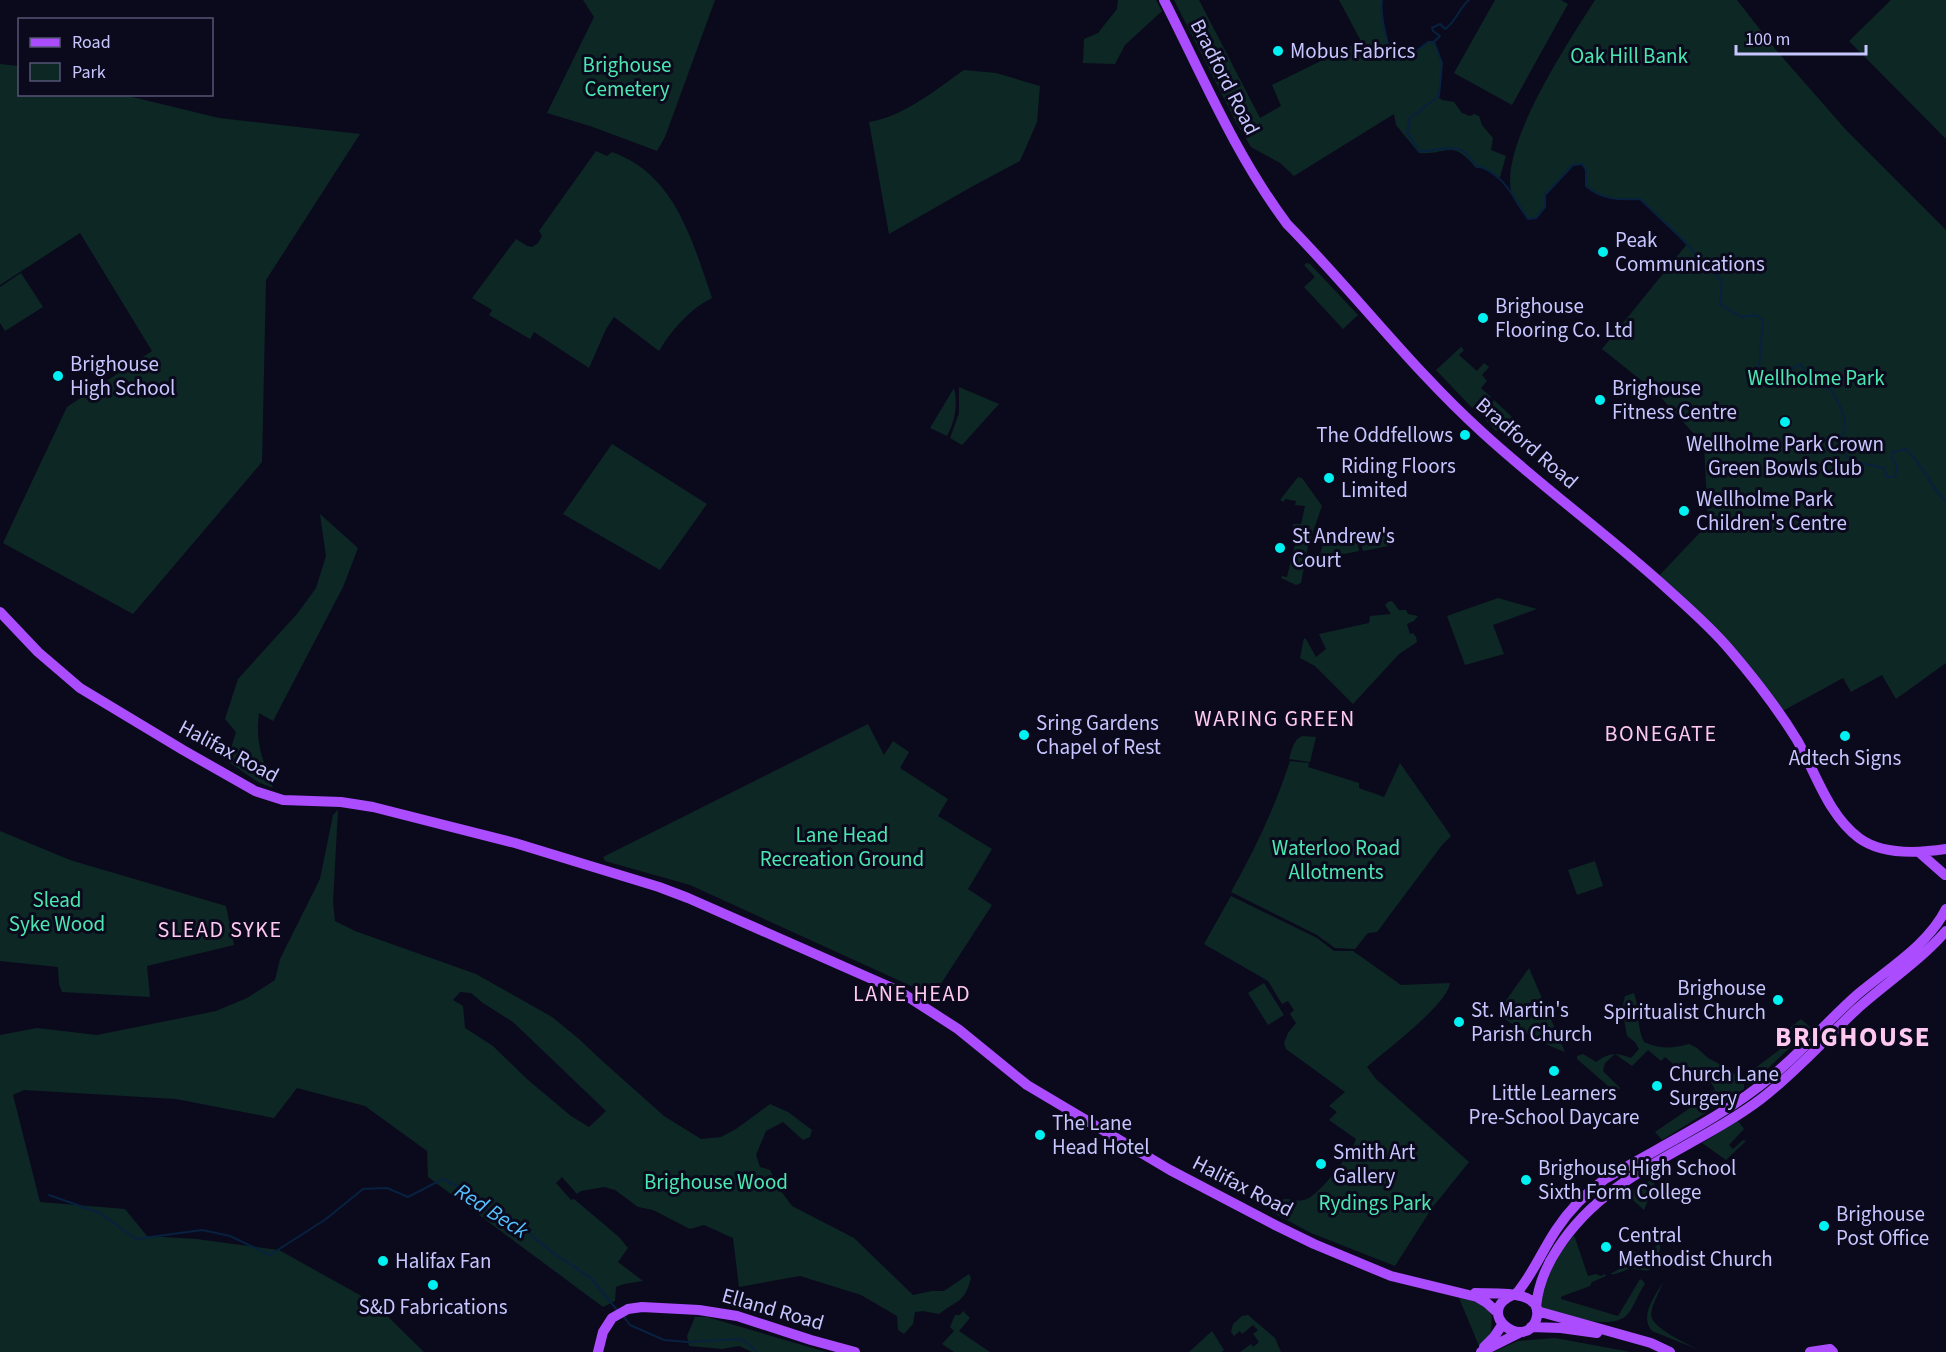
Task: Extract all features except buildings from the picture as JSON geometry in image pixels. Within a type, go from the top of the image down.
[{"type":"main road","name":"Bradford Road","points":[[1164,0],[1239,147],[1287,224],[1471,422],[1629,555],[1684,604],[1729,649],[1779,713],[1811,765],[1835,813],[1843,823],[1860,839],[1871,844],[1920,853],[1946,851]]},
{"type":"main road","name":"Halifax Road","points":[[0,612],[38,652],[80,688],[255,791],[284,800],[360,804],[515,843],[660,887],[878,980],[913,999],[958,1029],[1027,1085],[1170,1170],[1314,1245],[1391,1276],[1483,1300],[1498,1313]]},
{"type":"main road","points":[[1945,876],[1942,861],[1946,851]]},
{"type":"main road","points":[[1920,853],[1945,876]]},
{"type":"main road","points":[[1519,1333],[1506,1329],[1502,1325],[1498,1313],[1503,1302],[1527,1282],[1567,1215],[1591,1190],[1605,1179],[1732,1105],[1772,1077],[1851,1000],[1918,945],[1933,930],[1946,909]]},
{"type":"main road","points":[[1531,1327],[1537,1317],[1538,1290],[1554,1253],[1579,1219],[1595,1203],[1625,1181],[1741,1112],[1777,1086],[1858,1008],[1946,931]]},
{"type":"main road","name":"Halifax Road","points":[[1453,1292],[1515,1294]]},
{"type":"main road","points":[[1515,1294],[1528,1297],[1536,1309],[1651,1343],[1670,1352]]},
{"type":"main road","name":"Elland Road","points":[[598,1352],[603,1332],[619,1313],[631,1308],[642,1307],[727,1314],[855,1352]]},
{"type":"main road","points":[[1480,1352],[1502,1325]]},
{"type":"main road","points":[[1480,1352],[1531,1327],[1561,1328],[1630,1337]]},
{"type":"main road","points":[[1810,1352],[1822,1350],[1833,1352]]},
{"type":"green space","name":"Brighouse Cemetery","points":[[583,0],[715,0],[665,137],[657,151],[547,113],[594,17]]},
{"type":"green space","points":[[1118,0],[1156,0],[1162,11],[1125,45],[1115,64],[1083,63],[1084,39],[1098,33],[1117,9]]},
{"type":"green space","points":[[1174,0],[1199,0],[1260,118],[1281,106],[1272,85],[1361,41],[1339,0],[1382,0],[1385,32],[1393,56],[1397,60],[1407,58],[1428,42],[1434,42],[1442,63],[1438,97],[1454,102],[1462,113],[1479,116],[1482,125],[1493,138],[1491,150],[1506,156],[1500,177],[1497,178],[1485,168],[1476,168],[1461,153],[1455,151],[1419,153],[1396,125],[1394,114],[1294,176],[1280,163],[1251,147]]},
{"type":"green space","points":[[1495,0],[1561,0],[1568,4],[1512,105],[1454,73]]},
{"type":"green space","name":"Wellholme Park","points":[[1595,0],[1737,0],[1776,50],[1846,130],[1946,230],[1946,663],[1896,699],[1882,675],[1851,692],[1843,678],[1779,713],[1729,649],[1656,579],[1708,524],[1704,445],[1656,392],[1602,349],[1687,244],[1640,199],[1611,198],[1592,191],[1586,186],[1586,170],[1582,164],[1573,165],[1545,195],[1545,207],[1536,218],[1528,219],[1511,191],[1511,171],[1516,147],[1526,120],[1554,66]]},
{"type":"green space","points":[[1891,0],[1946,0],[1946,139],[1849,41]]},
{"type":"green space","points":[[0,64],[18,66],[18,96],[128,96],[219,118],[360,134],[266,280],[262,462],[133,614],[3,543],[67,407],[152,351],[80,233],[0,285]]},
{"type":"green space","points":[[964,70],[996,73],[1040,86],[1037,122],[1020,161],[889,234],[869,122],[907,108]]},
{"type":"green space","points":[[596,151],[607,156],[612,152],[634,162],[666,193],[688,232],[712,298],[682,320],[659,351],[614,317],[606,329],[589,368],[534,332],[530,339],[489,315],[492,310],[472,298],[516,239],[532,247],[538,243],[542,236],[539,231]]},
{"type":"green space","points":[[1307,263],[1358,315],[1343,329],[1304,287],[1315,277],[1304,265]]},
{"type":"green space","points":[[21,273],[43,307],[5,331],[0,323],[0,287]]},
{"type":"green space","points":[[1461,347],[1464,350],[1459,355],[1477,371],[1484,363],[1489,367],[1482,375],[1487,381],[1481,388],[1491,397],[1476,412],[1436,370]]},
{"type":"green space","points":[[959,387],[999,404],[962,445],[950,438],[959,413]]},
{"type":"green space","points":[[954,388],[955,413],[947,436],[930,428]]},
{"type":"green space","points":[[1494,400],[1512,417],[1496,431],[1480,414]]},
{"type":"green space","points":[[612,444],[707,504],[660,570],[563,514]]},
{"type":"green space","points":[[1298,477],[1302,478],[1322,506],[1308,546],[1301,583],[1296,585],[1281,578],[1282,576],[1287,577],[1299,528],[1293,527],[1293,524],[1301,524],[1305,506],[1295,505],[1296,501],[1280,500]]},
{"type":"green space","points":[[320,514],[358,548],[343,587],[273,721],[259,713],[259,743],[273,788],[258,782],[227,761],[236,732],[225,719],[238,679],[297,614],[316,588],[326,556]]},
{"type":"green space","points":[[1390,529],[1393,545],[1363,551],[1359,535]]},
{"type":"green space","points":[[1356,534],[1359,551],[1319,559],[1324,540]]},
{"type":"green space","points":[[1498,598],[1537,609],[1493,625],[1504,654],[1465,665],[1447,616]]},
{"type":"green space","points":[[1392,601],[1399,610],[1406,610],[1408,614],[1418,616],[1407,624],[1410,634],[1413,633],[1417,642],[1399,654],[1353,704],[1315,666],[1300,658],[1304,638],[1316,657],[1326,649],[1319,634],[1369,623],[1370,616],[1391,614],[1385,605]]},
{"type":"green space","name":"Lane Head Recreation Ground","points":[[868,724],[884,755],[893,741],[909,752],[900,768],[948,799],[938,816],[992,849],[968,889],[992,905],[933,996],[690,885],[605,861],[603,857]]},
{"type":"green space","points":[[1302,736],[1316,737],[1310,762],[1289,759],[1295,743]]},
{"type":"green space","name":"Waterloo Road Allotments","points":[[1290,761],[1309,763],[1308,767],[1359,783],[1359,788],[1384,797],[1400,763],[1451,836],[1377,932],[1368,933],[1355,949],[1335,948],[1317,935],[1231,892],[1264,828]]},
{"type":"green space","name":"Brighouse Wood","points":[[338,810],[333,902],[335,921],[355,931],[476,974],[552,1017],[664,1116],[701,1139],[721,1137],[770,1104],[788,1112],[812,1130],[810,1137],[803,1140],[783,1122],[766,1131],[756,1155],[760,1167],[770,1170],[780,1190],[792,1206],[854,1238],[913,1295],[944,1291],[969,1274],[971,1278],[963,1297],[939,1314],[915,1312],[913,1324],[904,1334],[898,1330],[897,1316],[861,1295],[800,1276],[739,1287],[733,1238],[704,1225],[690,1229],[653,1210],[638,1207],[615,1190],[604,1187],[581,1191],[577,1194],[562,1177],[556,1183],[571,1200],[574,1199],[619,1237],[628,1248],[618,1262],[643,1281],[616,1287],[615,1301],[603,1307],[428,1177],[427,1151],[365,1106],[297,1088],[274,1118],[176,1099],[24,1090],[13,1095],[40,1202],[125,1209],[147,1236],[196,1239],[279,1250],[374,1303],[424,1352],[0,1352],[0,1035],[37,1028],[97,1035],[216,1011],[247,998],[275,980],[280,959],[320,879],[333,815]],"holes":[[[460,992],[471,993],[513,1022],[606,1111],[589,1127],[571,1116],[528,1080],[493,1046],[465,1028],[463,1006],[453,1000]]]},
{"type":"green space","name":"Slead Syke Wood","points":[[0,831],[70,860],[226,906],[234,945],[147,966],[150,997],[62,992],[58,967],[0,961]]},
{"type":"green space","points":[[1595,861],[1603,886],[1577,895],[1568,870]]},
{"type":"green space","name":"Rydings Park","points":[[1231,896],[1317,938],[1334,951],[1353,951],[1401,985],[1450,983],[1447,992],[1428,1015],[1367,1067],[1376,1079],[1469,1162],[1432,1208],[1395,1266],[1311,1233],[1270,1211],[1284,1199],[1301,1200],[1313,1196],[1335,1172],[1356,1139],[1329,1120],[1337,1112],[1329,1106],[1345,1092],[1286,1049],[1284,1043],[1296,1023],[1290,1014],[1294,1010],[1288,1001],[1282,1004],[1268,981],[1204,944]]},
{"type":"green space","points":[[1529,968],[1565,1052],[1530,1035],[1497,1013]]},
{"type":"green space","points":[[1264,983],[1284,1015],[1268,1025],[1248,993]]},
{"type":"green space","points":[[1634,993],[1644,1042],[1666,1048],[1689,1044],[1708,1058],[1729,1069],[1739,1078],[1747,1080],[1744,1083],[1744,1089],[1662,1140],[1655,1132],[1690,1108],[1701,1095],[1715,1090],[1710,1080],[1693,1068],[1681,1071],[1665,1057],[1661,1061],[1648,1050],[1632,1066],[1615,1054],[1631,1058],[1639,1049],[1635,1042],[1627,1036],[1622,1009],[1625,996]]},
{"type":"green space","points":[[1801,1019],[1811,1028],[1751,1084],[1754,1069],[1783,1047],[1786,1049],[1794,1042],[1787,1034],[1789,1032],[1787,1030]]},
{"type":"green space","points":[[1583,1054],[1596,1062],[1615,1054],[1605,1063],[1603,1071],[1620,1088],[1615,1092],[1577,1059],[1577,1056]]},
{"type":"green space","points":[[1738,1121],[1744,1129],[1729,1145],[1733,1149],[1743,1140],[1746,1141],[1726,1160],[1702,1143]]},
{"type":"green space","points":[[1654,1178],[1655,1182],[1644,1210],[1626,1194]]},
{"type":"green space","points":[[1574,1235],[1588,1276],[1605,1274],[1606,1276],[1561,1299],[1618,1316],[1640,1279],[1645,1284],[1626,1316],[1608,1322],[1596,1322],[1539,1308],[1552,1263]]},
{"type":"green space","points":[[1660,1243],[1658,1258],[1649,1270],[1629,1269],[1610,1274],[1623,1267],[1623,1262],[1634,1251],[1644,1256]]},
{"type":"green space","points":[[1663,1282],[1654,1302],[1651,1314],[1653,1319],[1663,1330],[1697,1349],[1652,1331],[1648,1325],[1650,1306]]},
{"type":"green space","points":[[1459,1298],[1479,1302],[1489,1310],[1492,1316],[1491,1335],[1479,1346]]},
{"type":"green space","points":[[963,1311],[970,1318],[959,1331],[990,1352],[954,1352],[942,1344],[954,1331],[950,1327],[955,1315],[960,1315]]},
{"type":"green space","points":[[1248,1315],[1275,1338],[1281,1352],[1240,1352],[1251,1344],[1253,1347],[1259,1342],[1253,1334],[1258,1330],[1253,1325],[1242,1334],[1240,1331],[1234,1336],[1231,1332],[1233,1324],[1242,1316]]},
{"type":"green space","points":[[695,1317],[707,1317],[826,1352],[752,1352],[739,1346],[722,1349],[689,1346],[687,1336]]},
{"type":"green space","points":[[1212,1331],[1224,1350],[1222,1352],[1189,1352]]},
{"type":"green space","points":[[1555,1338],[1631,1352],[1493,1352],[1518,1341]]},
{"type":"waterway","points":[[1382,0],[1385,32],[1393,56],[1397,60],[1407,58],[1428,42],[1434,42],[1442,63],[1439,96],[1410,118],[1407,132],[1419,151],[1450,148],[1467,154],[1476,166],[1493,173],[1500,179],[1528,219],[1536,218],[1545,207],[1545,195],[1573,165],[1582,164],[1586,170],[1586,186],[1592,191],[1605,197],[1640,199],[1722,281],[1720,304],[1741,317],[1757,315],[1763,321],[1759,367],[1763,372],[1768,375],[1784,373],[1801,364],[1805,380],[1816,386],[1830,389],[1845,420],[1841,451],[1852,461],[1884,468],[1887,477],[1895,477],[1897,466],[1892,458],[1892,452],[1906,449],[1946,502]]},
{"type":"waterway","points":[[1434,42],[1440,36],[1432,28],[1440,24],[1445,29],[1469,0]]},
{"type":"waterway","name":"Red Beck","points":[[49,1195],[100,1213],[136,1239],[202,1230],[230,1236],[270,1255],[326,1219],[363,1189],[387,1188],[408,1197],[443,1179],[469,1192],[491,1213],[509,1217],[553,1253],[591,1278],[617,1310]]},
{"type":"waterway","name":"Red Beck","points":[[623,1316],[630,1325],[664,1340],[688,1342],[737,1339],[745,1341],[757,1352]]},
{"type":"place","name":"Mobus Fabrics","points":[[1278,51]]},
{"type":"place","name":"Peak Communications","points":[[1603,252]]},
{"type":"place","name":"Brighouse Flooring Co. Ltd","points":[[1483,318]]},
{"type":"place","name":"Brighouse High School","points":[[58,376]]},
{"type":"place","name":"Brighouse Fitness Centre","points":[[1600,400]]},
{"type":"place","name":"Wellholme Park Crown Green Bowls Club","points":[[1785,422]]},
{"type":"place","name":"The Oddfellows","points":[[1465,435]]},
{"type":"place","name":"Riding Floors Limited","points":[[1329,478]]},
{"type":"place","name":"Wellholme Park Children's Centre","points":[[1684,511]]},
{"type":"place","name":"St Andrew's Court","points":[[1280,548]]},
{"type":"place","name":"Sring Gardens Chapel of Rest","points":[[1024,735]]},
{"type":"place","name":"Adtech Signs","points":[[1845,736]]},
{"type":"place","name":"Brighouse Spiritualist Church","points":[[1778,1000]]},
{"type":"place","name":"St. Martin's Parish Church","points":[[1459,1022]]},
{"type":"place","name":"Little Learners Pre-School Daycare","points":[[1554,1071]]},
{"type":"place","name":"Church Lane Surgery","points":[[1657,1086]]},
{"type":"place","name":"The Lane Head Hotel","points":[[1040,1135]]},
{"type":"place","name":"Smith Art Gallery","points":[[1321,1164]]},
{"type":"place","name":"Brighouse High School Sixth Form College","points":[[1526,1180]]},
{"type":"place","name":"Brighouse Post Office","points":[[1824,1226]]},
{"type":"place","name":"Central Methodist Church","points":[[1606,1247]]},
{"type":"place","name":"Halifax Fan","points":[[383,1261]]},
{"type":"place","name":"S&D Fabrications","points":[[433,1285]]},
{"type":"district","name":"WARING GREEN","points":[[1275,718]]},
{"type":"district","name":"BONEGATE","points":[[1661,733]]},
{"type":"district","name":"SLEAD SYKE","points":[[220,929]]},
{"type":"district","name":"LANE HEAD","points":[[912,993]]},
{"type":"district","name":"BRIGHOUSE","points":[[1853,1037]]},
{"type":"park label","name":"Oak Hill Bank","points":[[1629,56]]}]
